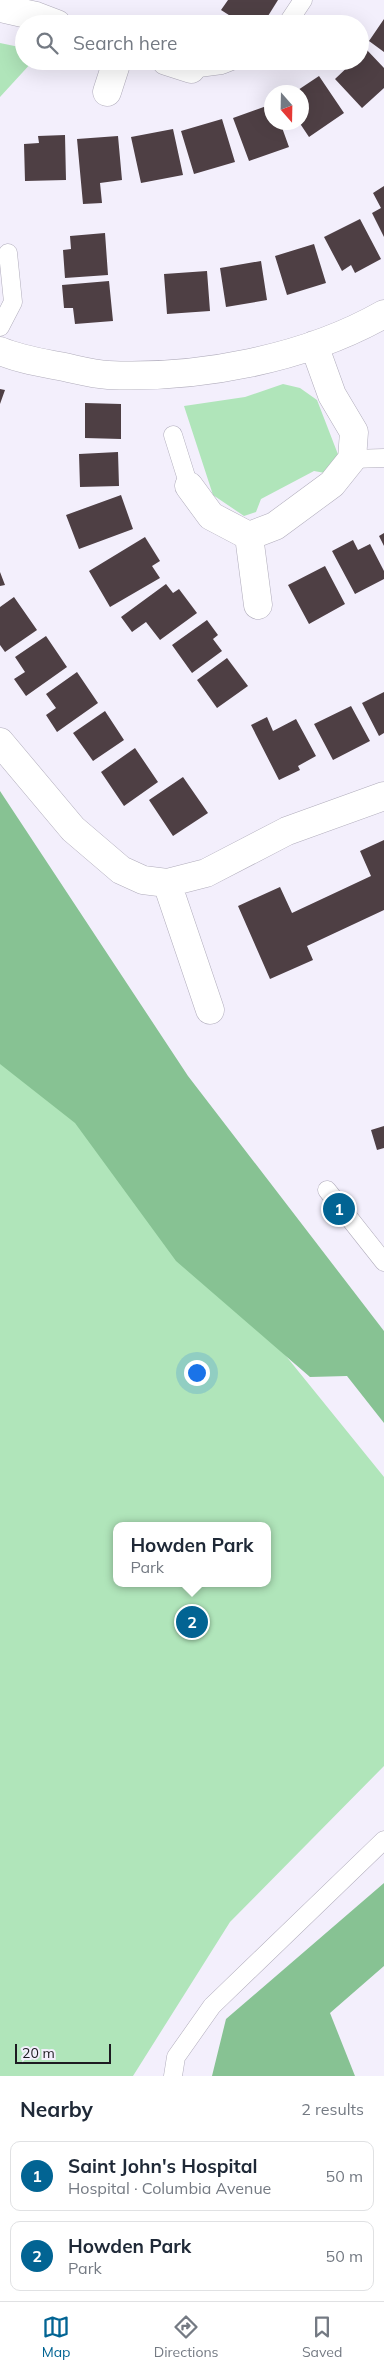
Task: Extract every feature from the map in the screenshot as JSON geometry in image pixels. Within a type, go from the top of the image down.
[{"type":"street","points":[[0,8],[32,15]]},
{"type":"street","points":[[107,92],[114,70]]},
{"type":"street","points":[[0,351],[17,358],[106,375],[176,374],[244,365],[314,345],[384,314]]},
{"type":"street","points":[[189,486],[212,516],[249,536],[275,526],[332,484],[352,459],[354,432],[332,395],[314,345]]},
{"type":"street","points":[[249,536],[258,606]]},
{"type":"street","points":[[0,742],[73,829],[121,870],[143,880],[167,883],[206,873],[286,831],[384,796]]},
{"type":"street","points":[[167,883],[210,1010]]},
{"type":"lane","points":[[293,15],[303,0]]},
{"type":"lane","points":[[0,328],[13,302],[8,253]]},
{"type":"lane","points":[[173,435],[189,486]]},
{"type":"lane","points":[[352,459],[384,458]]},
{"type":"lane","points":[[327,1190],[384,1262]]},
{"type":"lane","points":[[173,2076],[176,2057],[212,2006],[384,1840]]},
{"type":"green space","points":[[0,43],[15,46],[15,70],[25,70],[0,97]]},
{"type":"green space","points":[[283,384],[300,388],[317,400],[339,457],[325,473],[314,471],[261,499],[256,512],[244,516],[213,495],[184,406],[245,397]]},
{"type":"green space","points":[[0,791],[188,1076],[384,1331],[384,1423],[347,1376],[310,1377],[176,1261],[75,1123],[0,1064]]},
{"type":"green space","points":[[0,987],[60,1077],[384,1477],[384,1766],[230,1922],[133,2076],[0,2076]]},
{"type":"green space","points":[[384,1883],[384,1966],[330,2013],[355,2076],[212,2076],[226,2019]]},
{"type":"building","points":[[228,0],[278,0],[269,15],[229,15],[221,10]]},
{"type":"building","points":[[384,19],[384,52],[369,41]]},
{"type":"building","points":[[369,52],[384,68],[384,88],[362,108],[335,79],[344,70],[369,70]]},
{"type":"building","points":[[319,76],[344,113],[309,137],[304,130],[309,130],[309,85],[306,85]]},
{"type":"building","points":[[264,107],[264,130],[283,130],[289,147],[249,161],[233,118]]},
{"type":"building","points":[[222,119],[235,162],[194,174],[181,131]]},
{"type":"building","points":[[173,129],[183,175],[141,183],[131,137]]},
{"type":"building","points":[[65,135],[66,180],[25,181],[24,144],[39,143],[38,136]]},
{"type":"building","points":[[118,136],[122,180],[100,183],[102,203],[83,204],[77,139]]},
{"type":"building","points":[[384,186],[384,237],[372,213],[381,208],[373,193]]},
{"type":"building","points":[[360,219],[381,259],[355,273],[351,265],[342,271],[324,237]]},
{"type":"building","points":[[105,233],[108,275],[65,278],[63,250],[71,249],[70,236]]},
{"type":"building","points":[[314,244],[326,283],[287,295],[275,256]]},
{"type":"building","points":[[261,261],[267,300],[226,307],[220,268]]},
{"type":"building","points":[[207,271],[210,311],[167,314],[164,274]]},
{"type":"building","points":[[109,281],[113,321],[75,324],[73,308],[64,308],[62,285]]},
{"type":"building","points":[[0,389],[5,390],[0,404]]},
{"type":"building","points":[[85,403],[121,404],[121,439],[85,438]]},
{"type":"building","points":[[118,452],[119,486],[80,487],[79,454]]},
{"type":"building","points":[[121,495],[133,529],[79,549],[66,515]]},
{"type":"building","points":[[384,533],[384,546],[379,536]]},
{"type":"building","points":[[145,537],[160,561],[152,566],[160,578],[110,607],[89,571]]},
{"type":"building","points":[[353,540],[358,550],[370,544],[384,571],[384,579],[355,594],[332,551]]},
{"type":"building","points":[[325,566],[345,604],[309,624],[288,585]]},
{"type":"building","points":[[0,572],[5,585],[0,586]]},
{"type":"building","points":[[166,584],[173,593],[179,589],[197,613],[160,640],[146,622],[132,632],[121,617]]},
{"type":"building","points":[[14,597],[37,630],[5,652],[0,645],[0,607]]},
{"type":"building","points":[[207,620],[218,635],[213,639],[222,651],[192,673],[172,645]]},
{"type":"building","points":[[46,636],[67,667],[26,696],[14,679],[25,672],[15,657]]},
{"type":"building","points":[[227,658],[248,686],[217,708],[197,680]]},
{"type":"building","points":[[77,672],[98,703],[57,732],[46,715],[56,708],[46,694]]},
{"type":"building","points":[[384,692],[384,733],[379,736],[362,703]]},
{"type":"building","points":[[351,706],[370,741],[333,760],[314,724]]},
{"type":"building","points":[[105,711],[124,740],[93,761],[73,733]]},
{"type":"building","points":[[267,717],[273,731],[296,719],[316,756],[298,766],[300,770],[279,780],[251,725]]},
{"type":"building","points":[[135,748],[158,782],[124,806],[101,772]]},
{"type":"building","points":[[183,777],[208,813],[173,836],[149,800]]},
{"type":"building","points":[[384,840],[384,910],[307,946],[313,960],[270,979],[238,906],[280,887],[292,913],[371,876],[360,851]]},
{"type":"building","points":[[384,1126],[384,1148],[377,1150],[371,1130]]},
{"type":"place","name":"Saint John's Hospital","points":[[339,1209]]},
{"type":"place","name":"Howden Park","points":[[192,1622]]}]
